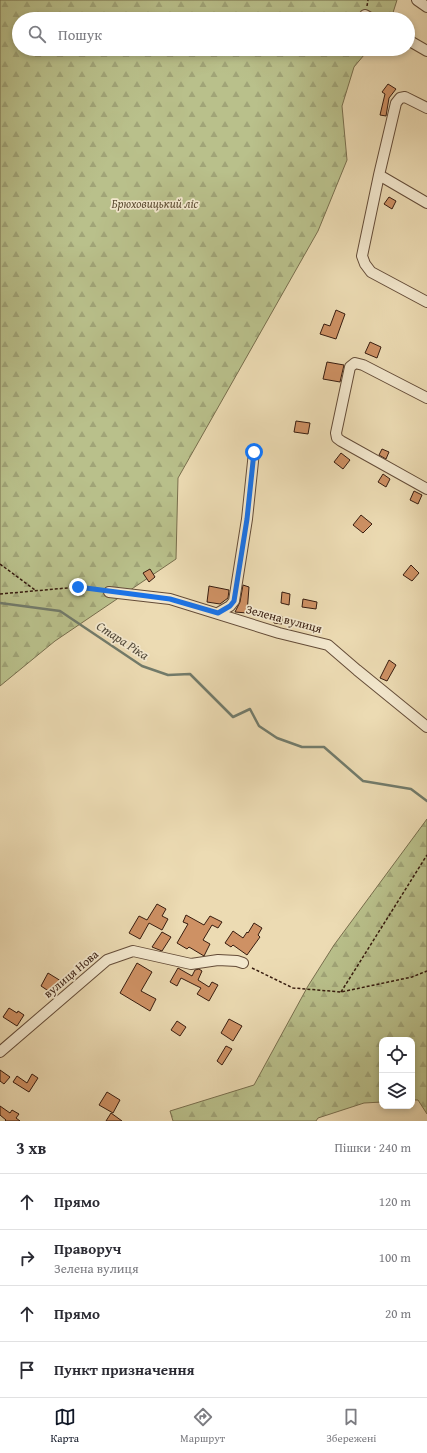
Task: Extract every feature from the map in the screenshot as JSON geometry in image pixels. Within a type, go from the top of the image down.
[{"type":"street","points":[[417,0],[427,6]]},
{"type":"street","points":[[415,44],[427,51]]},
{"type":"street","points":[[427,108],[405,97],[400,98],[396,103],[362,256],[364,264],[371,272],[427,302]]},
{"type":"street","points":[[379,175],[427,203]]},
{"type":"street","points":[[427,398],[363,365],[355,364],[350,367],[336,433],[337,438],[341,442],[427,489]]},
{"type":"street","points":[[218,613],[230,606],[234,601],[247,519],[254,452]]},
{"type":"street","name":"Зелена вулиця","points":[[109,592],[170,599],[280,633],[328,644],[357,670],[427,727]]},
{"type":"street","name":"вулиця Нова","points":[[0,1052],[107,960],[133,951],[191,964],[218,960],[237,961],[243,963]]},
{"type":"path","points":[[0,564],[35,590]]},
{"type":"path","points":[[0,594],[78,587],[109,592]]},
{"type":"path","points":[[341,992],[427,855]]},
{"type":"path","points":[[243,963],[293,988],[341,992],[412,977],[427,971]]},
{"type":"green space","name":"Брюховицький ліс","points":[[0,0],[397,0],[393,12],[12,12],[12,56],[363,56],[354,67],[342,106],[347,160],[318,231],[178,478],[176,559],[55,641],[0,686]]},
{"type":"green space","points":[[427,819],[427,1114],[418,1100],[415,1100],[415,1037],[379,1037],[379,1102],[364,1103],[318,1118],[316,1121],[173,1121],[170,1111],[254,1085],[308,986],[334,945]]},
{"type":"building","points":[[388,84],[396,89],[389,98],[386,116],[380,115],[385,94],[382,92]]},
{"type":"building","points":[[389,197],[396,201],[392,209],[384,204]]},
{"type":"building","points":[[336,310],[345,314],[336,339],[320,334],[324,324],[330,326]]},
{"type":"building","points":[[370,342],[381,347],[377,358],[365,353]]},
{"type":"building","points":[[327,362],[344,365],[340,382],[323,379]]},
{"type":"building","points":[[296,421],[310,423],[308,434],[294,432]]},
{"type":"building","points":[[382,449],[389,452],[386,459],[379,455]]},
{"type":"building","points":[[341,453],[350,460],[343,469],[334,462]]},
{"type":"building","points":[[383,474],[390,479],[386,487],[378,482]]},
{"type":"building","points":[[414,491],[422,495],[418,504],[410,500]]},
{"type":"building","points":[[361,515],[372,524],[363,533],[353,525]]},
{"type":"building","points":[[411,565],[419,573],[412,581],[403,575]]},
{"type":"building","points":[[150,569],[155,577],[149,582],[143,573]]},
{"type":"building","points":[[243,585],[249,587],[247,613],[235,612],[240,602]]},
{"type":"building","points":[[209,586],[229,590],[228,598],[220,604],[207,602]]},
{"type":"building","points":[[282,592],[290,594],[289,605],[281,603]]},
{"type":"building","points":[[303,599],[317,602],[316,609],[302,607]]},
{"type":"building","points":[[273,615],[282,616],[282,624],[274,623]]},
{"type":"building","points":[[389,660],[396,665],[387,681],[380,678]]},
{"type":"building","points":[[157,904],[166,909],[162,916],[168,919],[162,930],[149,923],[140,939],[129,933],[139,916],[147,920]]},
{"type":"building","points":[[186,915],[204,925],[210,916],[222,922],[218,928],[212,925],[203,940],[210,944],[204,956],[189,947],[187,949],[177,943],[188,924],[183,922]]},
{"type":"building","points":[[254,923],[262,928],[258,935],[260,937],[247,955],[233,945],[231,947],[225,943],[233,931],[243,938]]},
{"type":"building","points":[[162,932],[171,937],[162,951],[152,947]]},
{"type":"building","points":[[137,963],[152,972],[141,991],[156,999],[150,1011],[120,993]]},
{"type":"building","points":[[178,968],[192,976],[195,970],[199,969],[202,971],[198,980],[209,987],[212,982],[218,985],[209,1001],[197,994],[201,988],[181,978],[177,986],[170,982]]},
{"type":"building","points":[[48,973],[61,981],[53,994],[41,986]]},
{"type":"building","points":[[9,1008],[24,1015],[17,1026],[3,1017]]},
{"type":"building","points":[[229,1019],[242,1026],[233,1041],[221,1033]]},
{"type":"building","points":[[177,1021],[186,1027],[180,1036],[171,1030]]},
{"type":"building","points":[[226,1046],[232,1049],[222,1065],[217,1061]]},
{"type":"building","points":[[0,1070],[10,1077],[4,1084],[0,1081]]},
{"type":"building","points":[[32,1074],[38,1078],[29,1092],[13,1082],[17,1076],[27,1083]]},
{"type":"building","points":[[107,1092],[120,1100],[113,1113],[99,1105]]},
{"type":"building","points":[[0,1106],[10,1113],[12,1110],[19,1114],[16,1118],[20,1121],[5,1121],[6,1120],[0,1115]]},
{"type":"building","points":[[111,1113],[122,1121],[106,1121]]},
{"type":"waterway","name":"Стара Ріка","points":[[0,603],[60,611],[142,666],[168,675],[190,674],[233,717],[250,709],[259,726],[277,738],[302,747],[324,747],[363,781],[411,789],[427,801]]},
{"type":"route","points":[[78,587],[170,599],[218,613],[230,606],[234,601],[247,519],[254,452]]}]
